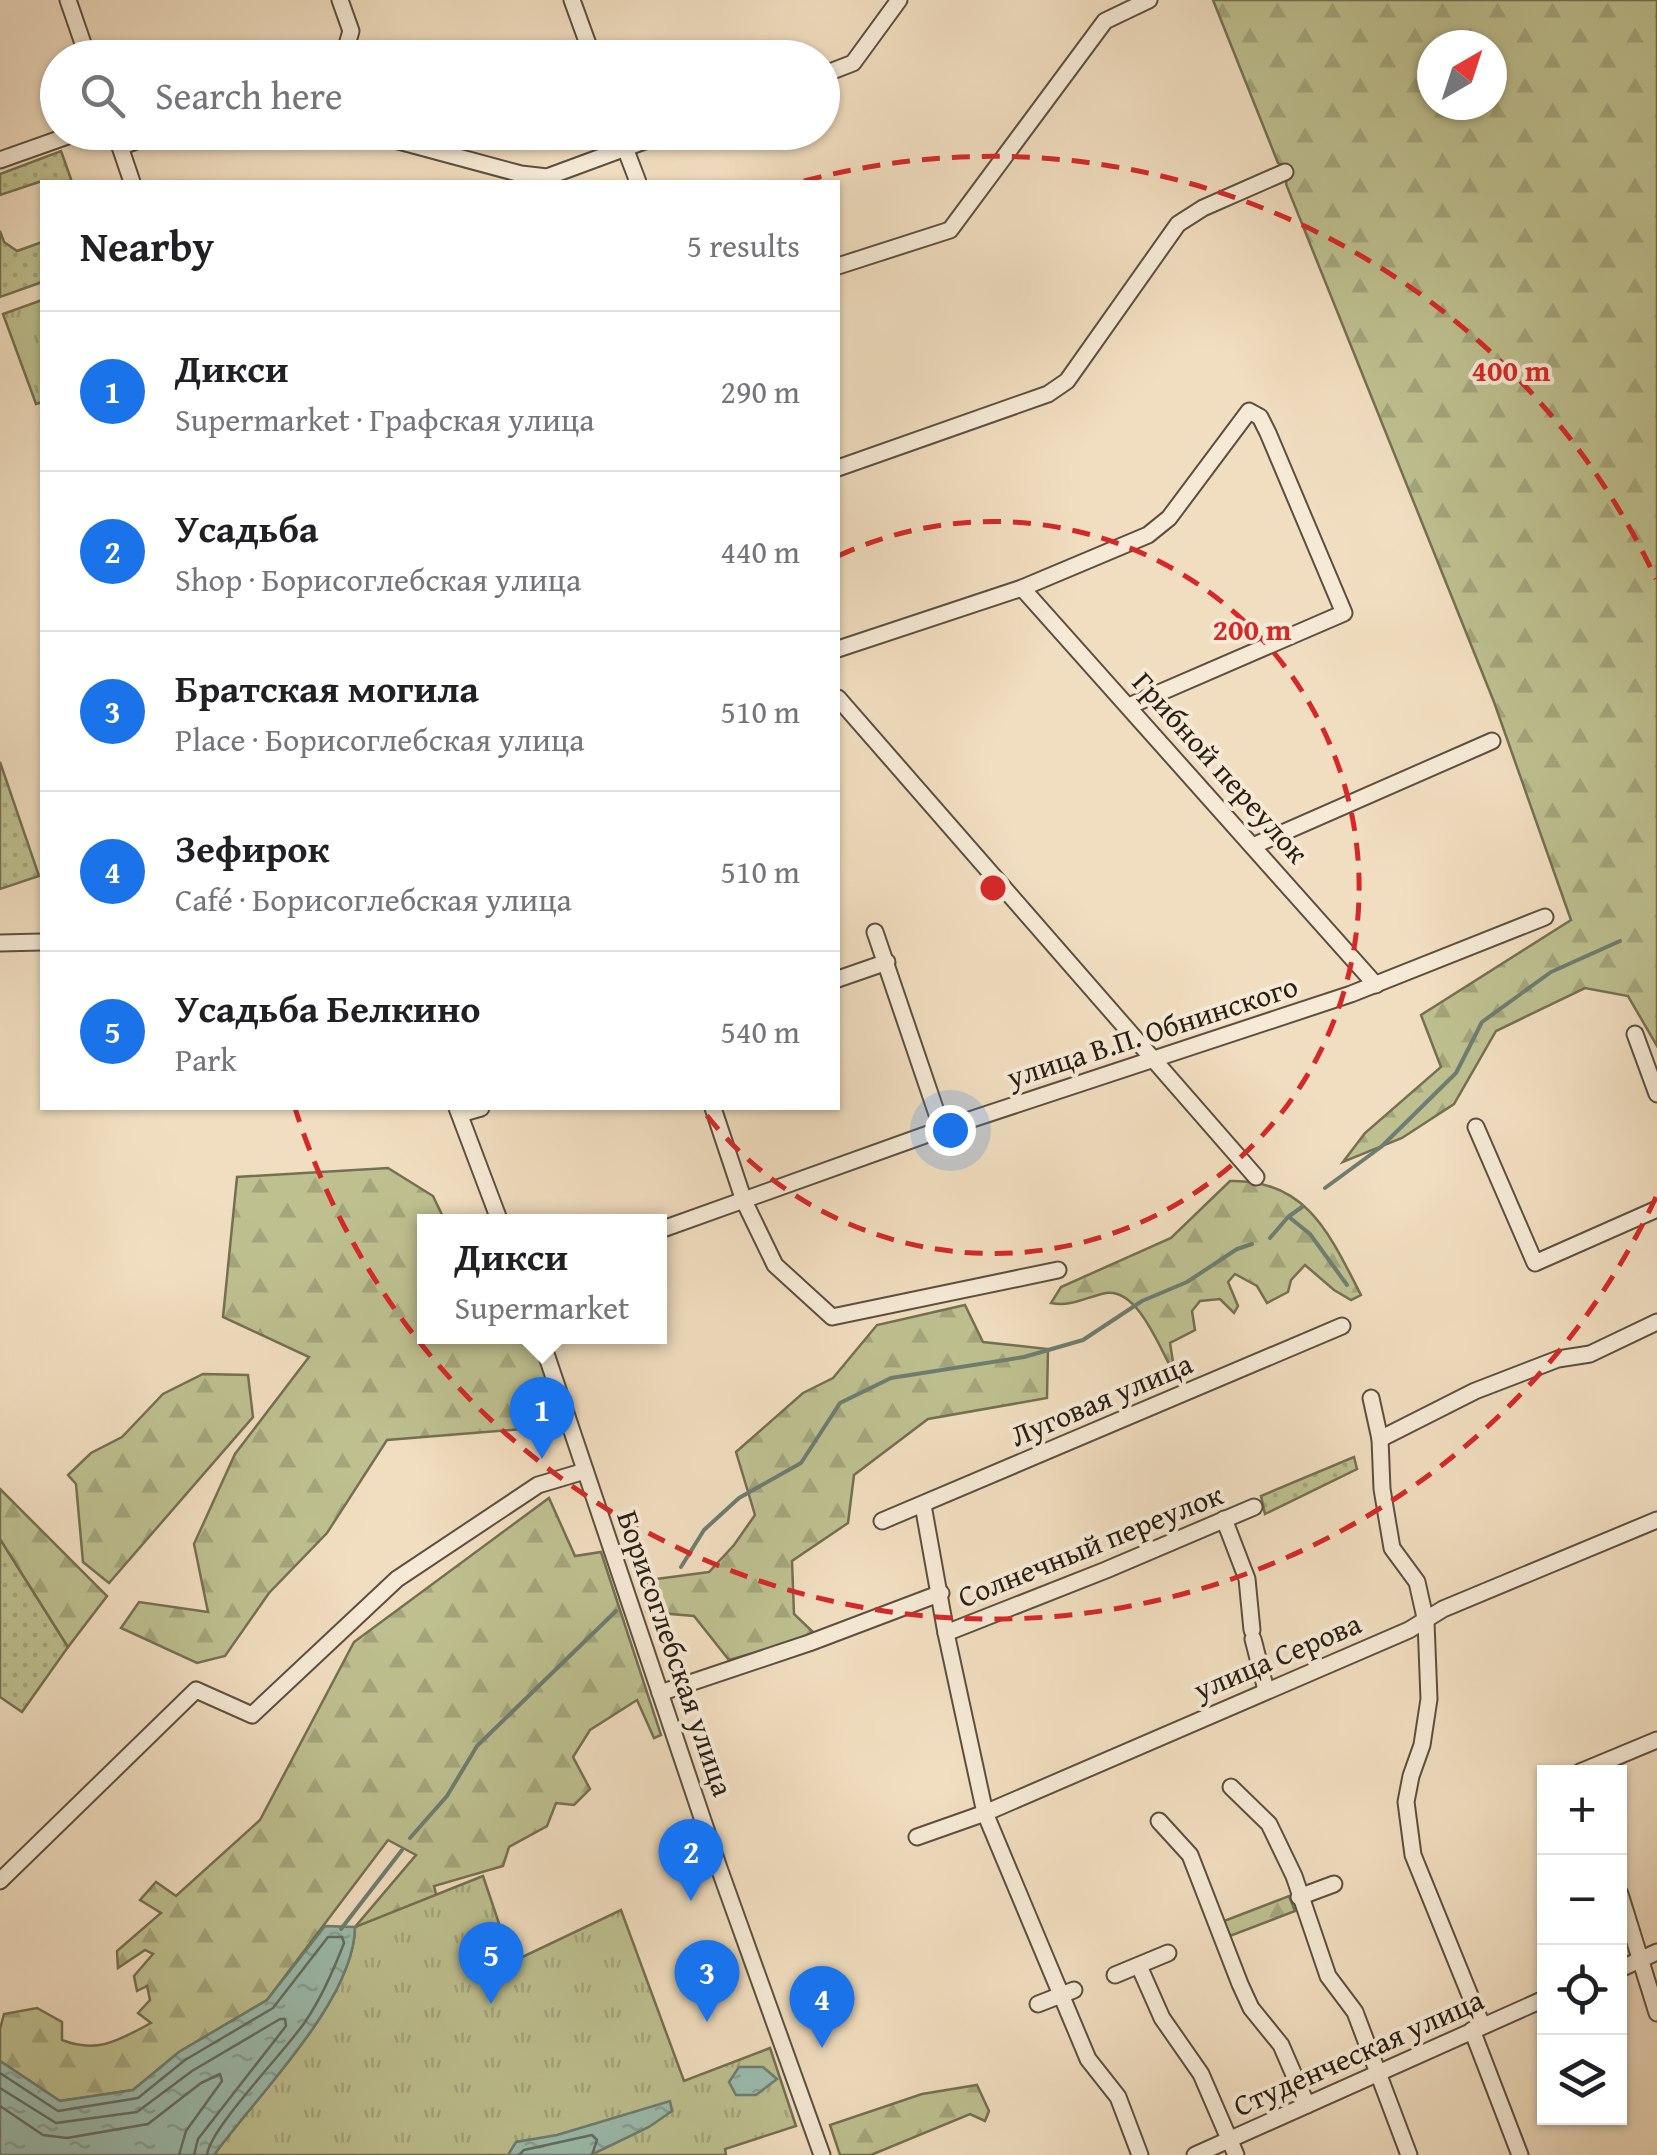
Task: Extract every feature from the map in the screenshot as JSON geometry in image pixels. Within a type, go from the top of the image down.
[{"type":"street","points":[[68,0],[82,40]]},
{"type":"street","points":[[340,0],[351,31],[349,40]]},
{"type":"street","points":[[572,0],[586,40]]},
{"type":"street","points":[[840,68],[853,63],[899,0]]},
{"type":"street","points":[[840,265],[950,230],[1105,20],[1149,0]]},
{"type":"street","points":[[0,160],[40,146]]},
{"type":"street","points":[[121,150],[131,180]]},
{"type":"street","points":[[431,150],[547,177],[623,150]]},
{"type":"street","points":[[626,150],[637,180]]},
{"type":"street","points":[[840,467],[1048,394],[1067,381],[1178,224],[1204,208],[1285,172]]},
{"type":"street","points":[[840,649],[1022,588],[1148,535],[1168,518],[1249,412],[1260,417],[1268,434],[1344,614],[1129,706]]},
{"type":"street","name":"Грибной переулок","points":[[1022,588],[1376,985]]},
{"type":"street","points":[[840,700],[1256,1177]]},
{"type":"street","points":[[1255,845],[1492,742]]},
{"type":"street","name":"улица В.П. Обнинского","points":[[667,1228],[942,1129],[1376,985],[1545,916]]},
{"type":"street","points":[[875,932],[942,1129]]},
{"type":"street","points":[[0,943],[40,942]]},
{"type":"street","points":[[840,978],[887,962]]},
{"type":"street","points":[[1635,1034],[1657,1094]]},
{"type":"street","points":[[713,1110],[744,1201],[775,1264],[832,1317],[1058,1270]]},
{"type":"street","points":[[458,1111],[497,1214]]},
{"type":"street","points":[[1476,1127],[1535,1262],[1657,1208]]},
{"type":"street","points":[[1380,1439],[1474,1391],[1558,1359],[1590,1354],[1657,1322]]},
{"type":"street","name":"Луговая улица","points":[[882,1520],[1342,1326]]},
{"type":"street","name":"Борисоглебская улица","points":[[543,1344],[822,2155]]},
{"type":"street","points":[[1371,1398],[1380,1439],[1382,1489],[1392,1548],[1418,1582],[1426,1622],[1429,1699],[1422,1745],[1408,1789],[1408,1832],[1520,2155]]},
{"type":"street","points":[[0,1880],[196,1690],[252,1716],[396,1579],[538,1486],[586,1471]]},
{"type":"street","points":[[923,1505],[985,1812],[1067,1993],[1088,2060],[1118,2097],[1140,2155]]},
{"type":"street","name":"Солнечный переулок","points":[[946,1633],[1254,1506]]},
{"type":"street","points":[[1224,1519],[1247,1579],[1252,1634],[1266,1690]]},
{"type":"street","name":"улица Серова","points":[[917,1838],[1657,1520]]},
{"type":"street","points":[[660,1693],[941,1594]]},
{"type":"street","points":[[1597,1765],[1657,1740]]},
{"type":"street","points":[[1232,1787],[1269,1824],[1294,1876],[1328,1976],[1355,2012],[1409,2155]]},
{"type":"street","points":[[1159,1821],[1190,1855],[1213,1935],[1251,2008],[1281,2045],[1307,2105]]},
{"type":"street","points":[[1299,1897],[1334,1884]]},
{"type":"street","points":[[1627,1916],[1657,2013]]},
{"type":"street","points":[[1627,1965],[1657,1952]]},
{"type":"street","points":[[1116,1974],[1168,1953]]},
{"type":"street","points":[[1139,1966],[1162,2018],[1201,2074],[1233,2147]]},
{"type":"street","points":[[1038,2004],[1067,1993]]},
{"type":"street","name":"Студенческая улица","points":[[1195,2155],[1233,2147],[1307,2105],[1537,2003]]},
{"type":"green space","points":[[1213,0],[1657,0],[1657,1046],[1628,996],[1585,988],[1496,1031],[1454,1104],[1402,1138],[1343,1162],[1365,1133],[1441,1067],[1421,1015],[1571,920],[1494,702],[1286,184],[1289,169],[1278,163]]},
{"type":"green space","points":[[61,151],[71,180],[40,180],[0,195],[0,174]]},
{"type":"green space","points":[[0,231],[4,242],[17,251],[40,243],[40,283],[0,297]]},
{"type":"green space","points":[[40,301],[40,403],[36,404],[3,314]]},
{"type":"green space","points":[[0,762],[39,876],[0,889]]},
{"type":"green space","points":[[388,1168],[433,1196],[442,1214],[417,1214],[417,1344],[536,1344],[561,1426],[387,1440],[327,1533],[269,1593],[225,1656],[197,1663],[121,1628],[139,1602],[208,1612],[194,1544],[235,1454],[309,1357],[223,1317],[237,1177]]},
{"type":"green space","points":[[1230,1181],[1256,1183],[1297,1200],[1326,1232],[1361,1295],[1351,1300],[1305,1265],[1291,1280],[1288,1292],[1267,1303],[1257,1286],[1235,1274],[1228,1282],[1238,1306],[1234,1313],[1220,1299],[1200,1301],[1192,1311],[1195,1330],[1170,1343],[1175,1375],[1156,1338],[1129,1300],[1106,1293],[1072,1303],[1051,1303],[1061,1287],[1171,1238]]},
{"type":"green space","points":[[965,1305],[983,1342],[1048,1349],[1047,1398],[928,1419],[854,1475],[848,1523],[792,1561],[794,1614],[816,1635],[729,1660],[694,1616],[647,1612],[648,1580],[709,1572],[755,1515],[736,1452],[803,1393],[833,1378],[877,1325]]},
{"type":"green space","points":[[203,1374],[248,1375],[253,1417],[109,1583],[83,1562],[76,1484],[68,1475],[91,1453],[122,1437],[163,1394]]},
{"type":"green space","points":[[1354,1457],[1357,1469],[1265,1514],[1261,1496]]},
{"type":"green space","points":[[0,1489],[107,1596],[68,1647],[0,1539]]},
{"type":"green space","points":[[549,1498],[575,1556],[601,1552],[661,1735],[654,1738],[637,1700],[590,1730],[573,1757],[590,1789],[574,1805],[556,1803],[547,1826],[509,1847],[503,1866],[434,1886],[445,1929],[214,2155],[315,2026],[340,1982],[355,1944],[355,1927],[416,1855],[388,1840],[267,2000],[179,2052],[133,2090],[60,2101],[0,2061],[4,2014],[37,2008],[62,2022],[62,2040],[87,2046],[118,2040],[151,2023],[138,2013],[150,2000],[147,1986],[137,1991],[134,1976],[153,1954],[145,1950],[118,1968],[117,1951],[161,1913],[140,1900],[156,1882],[176,1896],[260,1820],[354,1642]]},
{"type":"green space","points":[[0,1539],[68,1647],[22,1712],[0,1697]]},
{"type":"green space","points":[[483,1876],[512,1962],[621,1910],[684,2081],[770,2048],[796,2126],[725,2149],[726,2155],[214,2155],[321,2016],[339,1985],[355,1927]]},
{"type":"green space","points":[[1289,1896],[1295,1911],[1230,1936],[1224,1921]]},
{"type":"green space","points":[[977,2085],[989,2111],[985,2121],[970,2114],[871,2155],[840,2155],[830,2125],[922,2094]]},
{"type":"water","points":[[325,1926],[355,1927],[339,1985],[300,2046],[214,2155],[0,2155],[0,2061],[60,2101],[133,2090],[179,2052],[267,2000]]},
{"type":"water","points":[[739,2067],[763,2067],[777,2079],[756,2095],[736,2095],[729,2082]]},
{"type":"water","points":[[670,2101],[672,2111],[649,2127],[591,2155],[508,2155],[516,2142],[557,2135]]},
{"type":"waterway","points":[[1325,1188],[1381,1147],[1456,1073],[1482,1022],[1551,972],[1620,941]]},
{"type":"waterway","points":[[1270,1238],[1302,1207]]},
{"type":"waterway","points":[[1289,1217],[1310,1234],[1347,1285]]},
{"type":"waterway","points":[[681,1567],[704,1530],[739,1498],[801,1463],[840,1403],[891,1378],[1024,1357],[1083,1340],[1142,1301],[1187,1282],[1237,1249],[1252,1244]]},
{"type":"waterway","points":[[410,1838],[447,1796],[477,1746],[616,1611]]},
{"type":"waterway","points":[[341,1929],[402,1850]]},
{"type":"place","name":"Дикси","points":[[542,1459]]},
{"type":"place","name":"Усадьба","points":[[691,1901]]},
{"type":"place","name":"Усадьба Белкино","points":[[491,2004]]},
{"type":"place","name":"Братская могила","points":[[707,2022]]},
{"type":"place","name":"Зефирок","points":[[822,2048]]}]
